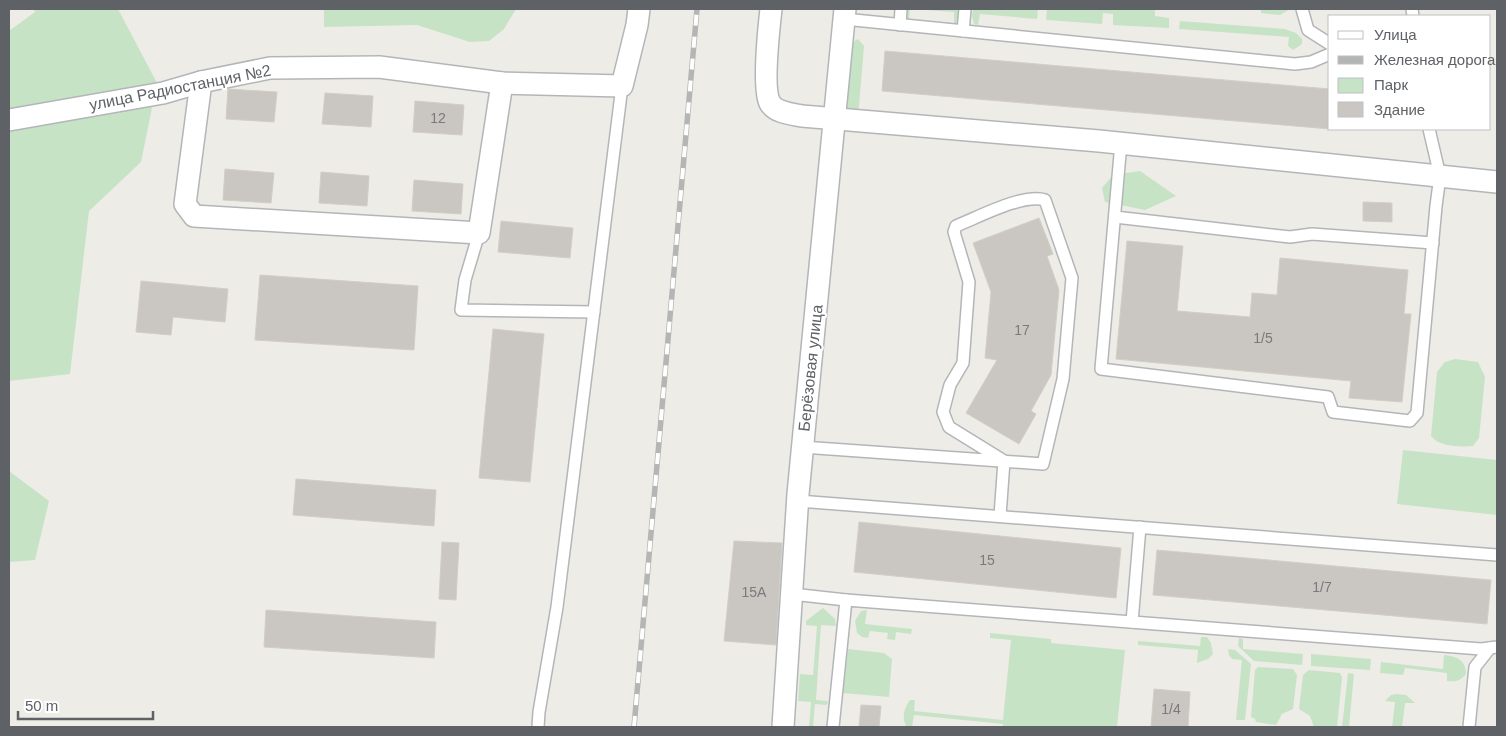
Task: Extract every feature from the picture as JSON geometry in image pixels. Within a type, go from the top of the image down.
[{"type":"street","points":[[622,86],[639,9]]},
{"type":"street","points":[[770,9],[766,89],[770,104],[781,112],[802,116],[1121,143],[1497,182]]},
{"type":"street","name":"Берёзовая улица","points":[[783,727],[802,447],[844,14]]},
{"type":"street","name":"улица Радиостанция №2","points":[[9,120],[163,93],[201,82],[270,68],[379,67],[502,83],[622,86]]},
{"type":"street","points":[[201,82],[185,204],[194,216],[479,233],[502,83]]},
{"type":"lane","points":[[900,25],[901,9]]},
{"type":"lane","points":[[963,31],[965,9]]},
{"type":"lane","points":[[1302,9],[1308,30],[1328,43]]},
{"type":"lane","points":[[844,14],[900,25],[1295,64],[1311,62],[1328,55]]},
{"type":"lane","points":[[538,727],[557,607],[622,86]]},
{"type":"lane","points":[[1121,143],[1101,369],[1328,396],[1334,412],[1410,421],[1417,413],[1440,176],[1429,130]]},
{"type":"lane","points":[[802,447],[1043,464],[1063,379],[1072,278],[1045,200],[1037,198],[1023,199],[956,226],[954,232],[969,282],[963,363],[950,385],[944,402],[943,412],[949,427],[1004,461]]},
{"type":"lane","points":[[1115,217],[1290,237],[1312,234],[1433,243]]},
{"type":"lane","points":[[479,233],[465,280],[461,310],[594,312]]},
{"type":"lane","points":[[1000,516],[1004,461]]},
{"type":"lane","points":[[798,501],[1497,555]]},
{"type":"lane","points":[[1132,622],[1140,527]]},
{"type":"lane","points":[[792,594],[846,600],[1481,649],[1494,647]]},
{"type":"lane","points":[[833,727],[846,600]]},
{"type":"lane","points":[[1469,727],[1475,667],[1494,647]]},
{"type":"green space","points":[[34,9],[118,9],[157,83],[141,162],[89,211],[70,374],[9,381],[9,31],[35,12]]},
{"type":"green space","points":[[324,9],[516,9],[504,29],[489,41],[470,42],[417,25],[324,27]]},
{"type":"green space","points":[[904,9],[910,9],[909,20],[903,20]]},
{"type":"green space","points":[[910,9],[960,9],[960,22],[958,25],[954,24],[954,12]]},
{"type":"green space","points":[[973,9],[1038,9],[1037,19],[980,14],[978,25],[974,24]]},
{"type":"green space","points":[[1047,9],[1155,9],[1155,16],[1169,18],[1169,28],[1113,25],[1113,14],[1103,13],[1102,24],[1046,20]]},
{"type":"green space","points":[[1290,9],[1280,15],[1261,13],[1261,10]]},
{"type":"green space","points":[[1180,21],[1285,29],[1296,33],[1302,39],[1302,44],[1293,50],[1288,46],[1289,37],[1179,29]]},
{"type":"green space","points":[[858,39],[864,46],[858,118],[838,106],[849,44]]},
{"type":"green space","points":[[1140,171],[1176,196],[1145,210],[1105,202],[1102,188],[1113,175]]},
{"type":"green space","points":[[1455,359],[1478,362],[1485,377],[1479,438],[1473,446],[1444,444],[1431,436],[1437,372],[1445,362]]},
{"type":"green space","points":[[1403,450],[1497,460],[1497,515],[1397,504]]},
{"type":"green space","points":[[9,471],[49,501],[35,560],[9,562]]},
{"type":"green space","points":[[823,608],[835,619],[836,626],[821,625],[816,700],[827,701],[828,703],[826,705],[815,704],[813,727],[809,727],[811,702],[798,701],[800,674],[813,675],[817,626],[806,625],[806,621]]},
{"type":"green space","points":[[867,610],[865,624],[912,629],[911,634],[896,632],[895,640],[887,639],[888,633],[870,631],[868,638],[862,637],[857,633],[855,621],[861,611]]},
{"type":"green space","points":[[990,633],[1051,639],[1051,643],[1125,650],[1117,727],[1003,727],[1003,724],[914,715],[912,727],[907,727],[904,713],[910,700],[915,700],[914,711],[1003,720],[1011,640],[990,638]]},
{"type":"green space","points":[[1201,637],[1207,637],[1211,643],[1213,654],[1208,659],[1197,663],[1198,650],[1138,645],[1138,641],[1200,646]]},
{"type":"green space","points":[[1239,638],[1243,639],[1243,649],[1303,654],[1302,665],[1254,661],[1238,646]]},
{"type":"green space","points":[[848,649],[884,653],[892,659],[889,697],[843,693]]},
{"type":"green space","points":[[1228,649],[1235,650],[1251,664],[1245,720],[1236,720],[1242,660],[1232,659]]},
{"type":"green space","points":[[1311,654],[1371,659],[1370,670],[1311,666]]},
{"type":"green space","points":[[1444,655],[1460,660],[1464,665],[1466,674],[1460,680],[1447,681],[1447,673],[1405,668],[1403,675],[1380,673],[1381,662],[1443,669]]},
{"type":"green space","points":[[1258,667],[1293,669],[1297,675],[1293,709],[1282,714],[1276,725],[1256,722],[1251,717],[1255,670]]},
{"type":"green space","points":[[1309,670],[1340,673],[1342,677],[1337,727],[1314,727],[1310,716],[1299,709],[1303,675]]},
{"type":"green space","points":[[1348,673],[1354,674],[1349,727],[1342,727]]},
{"type":"green space","points":[[1391,695],[1406,695],[1415,703],[1405,703],[1402,727],[1392,727],[1395,702],[1385,701]]},
{"type":"building","points":[[885,51],[1328,89],[1328,129],[882,91]]},
{"type":"building","points":[[228,89],[277,92],[274,122],[226,119]]},
{"type":"building","points":[[325,93],[373,96],[371,127],[322,124]]},
{"type":"building","points":[[415,101],[464,105],[462,135],[413,132]]},
{"type":"building","points":[[225,169],[274,173],[271,203],[223,200]]},
{"type":"building","points":[[321,172],[369,176],[367,206],[319,203]]},
{"type":"building","points":[[414,180],[463,184],[461,214],[412,211]]},
{"type":"building","points":[[1363,202],[1392,203],[1392,222],[1363,221]]},
{"type":"building","points":[[1039,218],[1053,254],[1047,256],[1059,290],[1051,375],[1031,411],[1036,414],[1019,444],[966,413],[997,360],[985,358],[991,292],[973,243]]},
{"type":"building","points":[[501,221],[573,228],[570,258],[498,252]]},
{"type":"building","points":[[1127,241],[1183,246],[1177,311],[1250,317],[1252,293],[1277,295],[1280,258],[1408,270],[1404,314],[1411,314],[1402,402],[1349,398],[1351,381],[1116,359]]},
{"type":"building","points":[[260,275],[418,286],[414,350],[255,340]]},
{"type":"building","points":[[141,281],[228,289],[225,322],[173,317],[171,335],[136,332]]},
{"type":"building","points":[[493,329],[544,334],[530,482],[479,478]]},
{"type":"building","points":[[296,479],[436,490],[434,526],[293,515]]},
{"type":"building","points":[[859,522],[1121,548],[1116,598],[854,572]]},
{"type":"building","points":[[734,541],[782,543],[776,645],[724,641]]},
{"type":"building","points":[[442,542],[459,543],[456,600],[439,599]]},
{"type":"building","points":[[1157,550],[1491,580],[1487,624],[1153,595]]},
{"type":"building","points":[[266,610],[436,622],[434,658],[264,647]]},
{"type":"building","points":[[1154,689],[1190,692],[1188,727],[1151,727]]},
{"type":"building","points":[[861,705],[881,706],[879,727],[859,727]]},
{"type":"railway","points":[[634,727],[697,9]]}]
